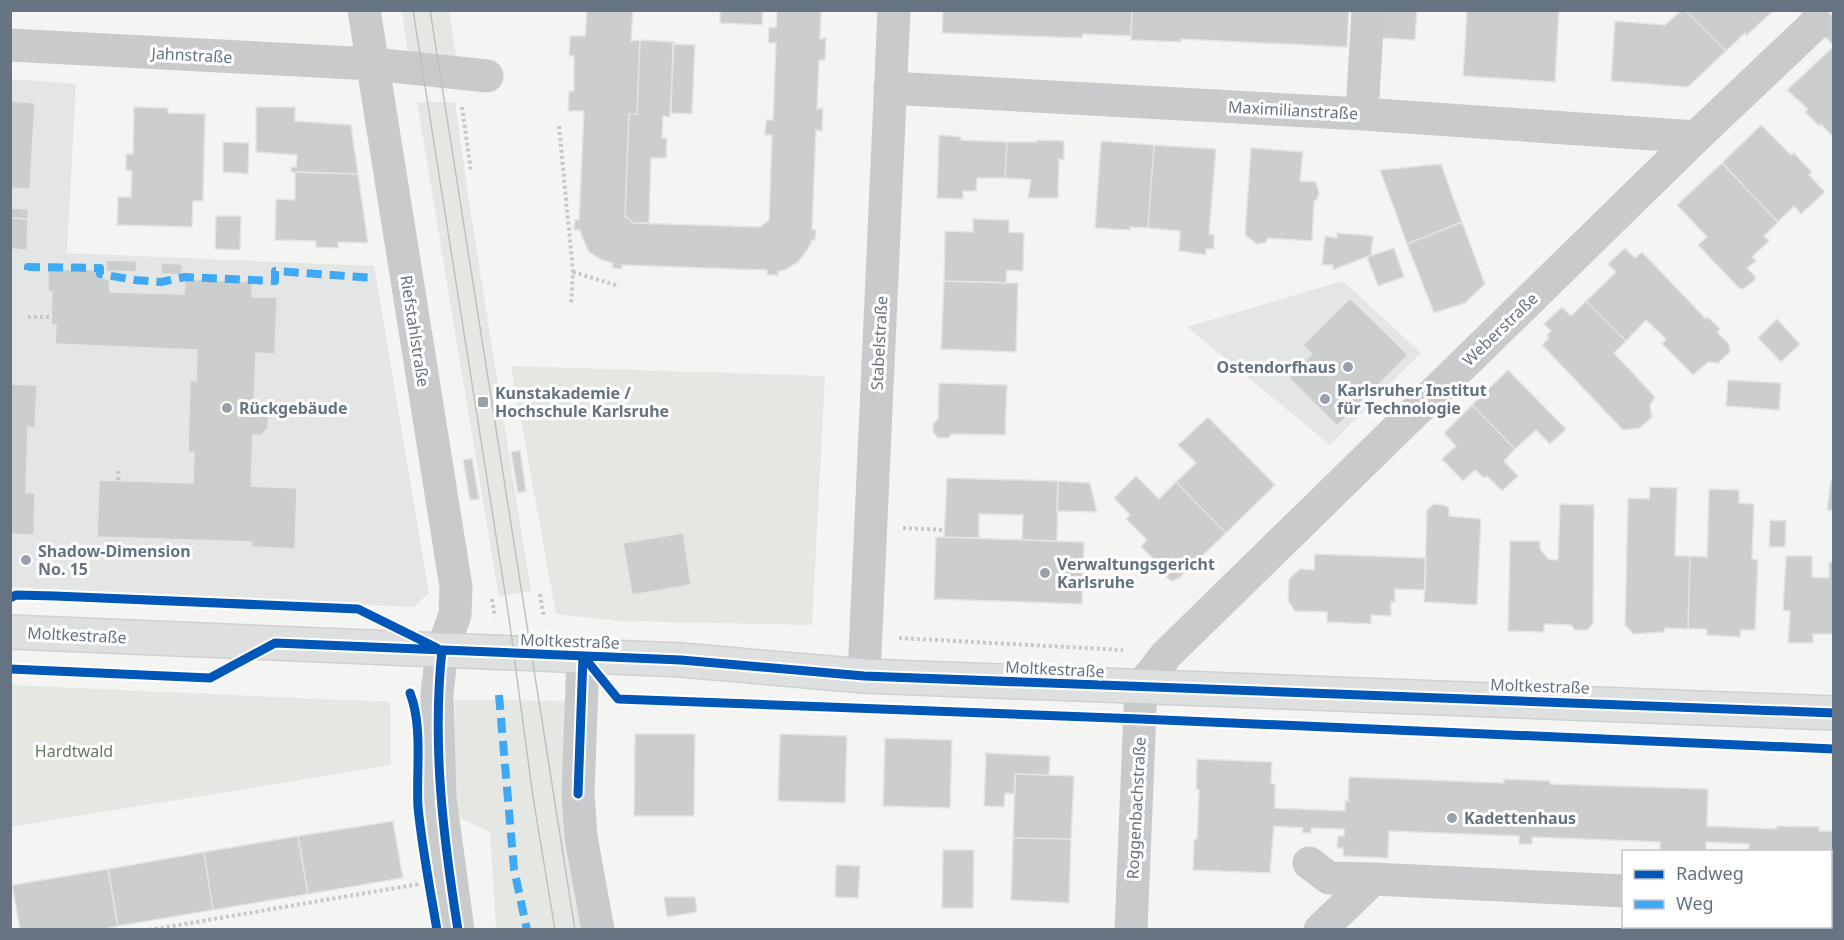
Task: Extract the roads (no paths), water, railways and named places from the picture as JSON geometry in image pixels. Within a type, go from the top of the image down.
[{"type":"main road","name":"Moltkestraße","points":[[10,632],[681,660],[864,676],[1833,713]]},
{"type":"street","name":"Riefstahlstraße","points":[[364,10],[456,587],[455,615],[442,650],[437,694],[440,798],[458,930]]},
{"type":"street","name":"Stabelstraße","points":[[864,676],[894,10]]},
{"type":"street","points":[[1362,114],[1368,10]]},
{"type":"street","name":"Weberstraße","points":[[1141,687],[1166,655],[1696,137],[1824,16]]},
{"type":"street","name":"Jahnstraße","points":[[10,45],[373,64],[473,74]]},
{"type":"street","name":"Maximilianstraße","points":[[890,88],[1362,114],[1696,137]]},
{"type":"street","points":[[583,656],[578,794],[581,837],[598,930]]},
{"type":"street","name":"Roggenbachstraße","points":[[1131,930],[1141,687]]},
{"type":"street","points":[[1309,863],[1329,878],[1622,891]]},
{"type":"street","points":[[1320,930],[1373,879]]},
{"type":"tram line","points":[[413,10],[509,618],[533,797],[555,930]]},
{"type":"tram line","points":[[430,10],[575,930]]},
{"type":"place","name":"Ostendorfhaus","points":[[1348,367]]},
{"type":"place","name":"Karlsruher Institut für Technologie","points":[[1325,399]]},
{"type":"place","name":"Kunstakademie / Hochschule Karlsruhe","points":[[483,402]]},
{"type":"place","name":"Rückgebäude","points":[[227,408]]},
{"type":"place","name":"Shadow-Dimension No. 15","points":[[26,560]]},
{"type":"place","name":"Verwaltungsgericht Karlsruhe","points":[[1045,573]]},
{"type":"place","name":"Kadettenhaus","points":[[1452,818]]},
{"type":"park label","name":"Hardtwald","points":[[74,751]]}]
